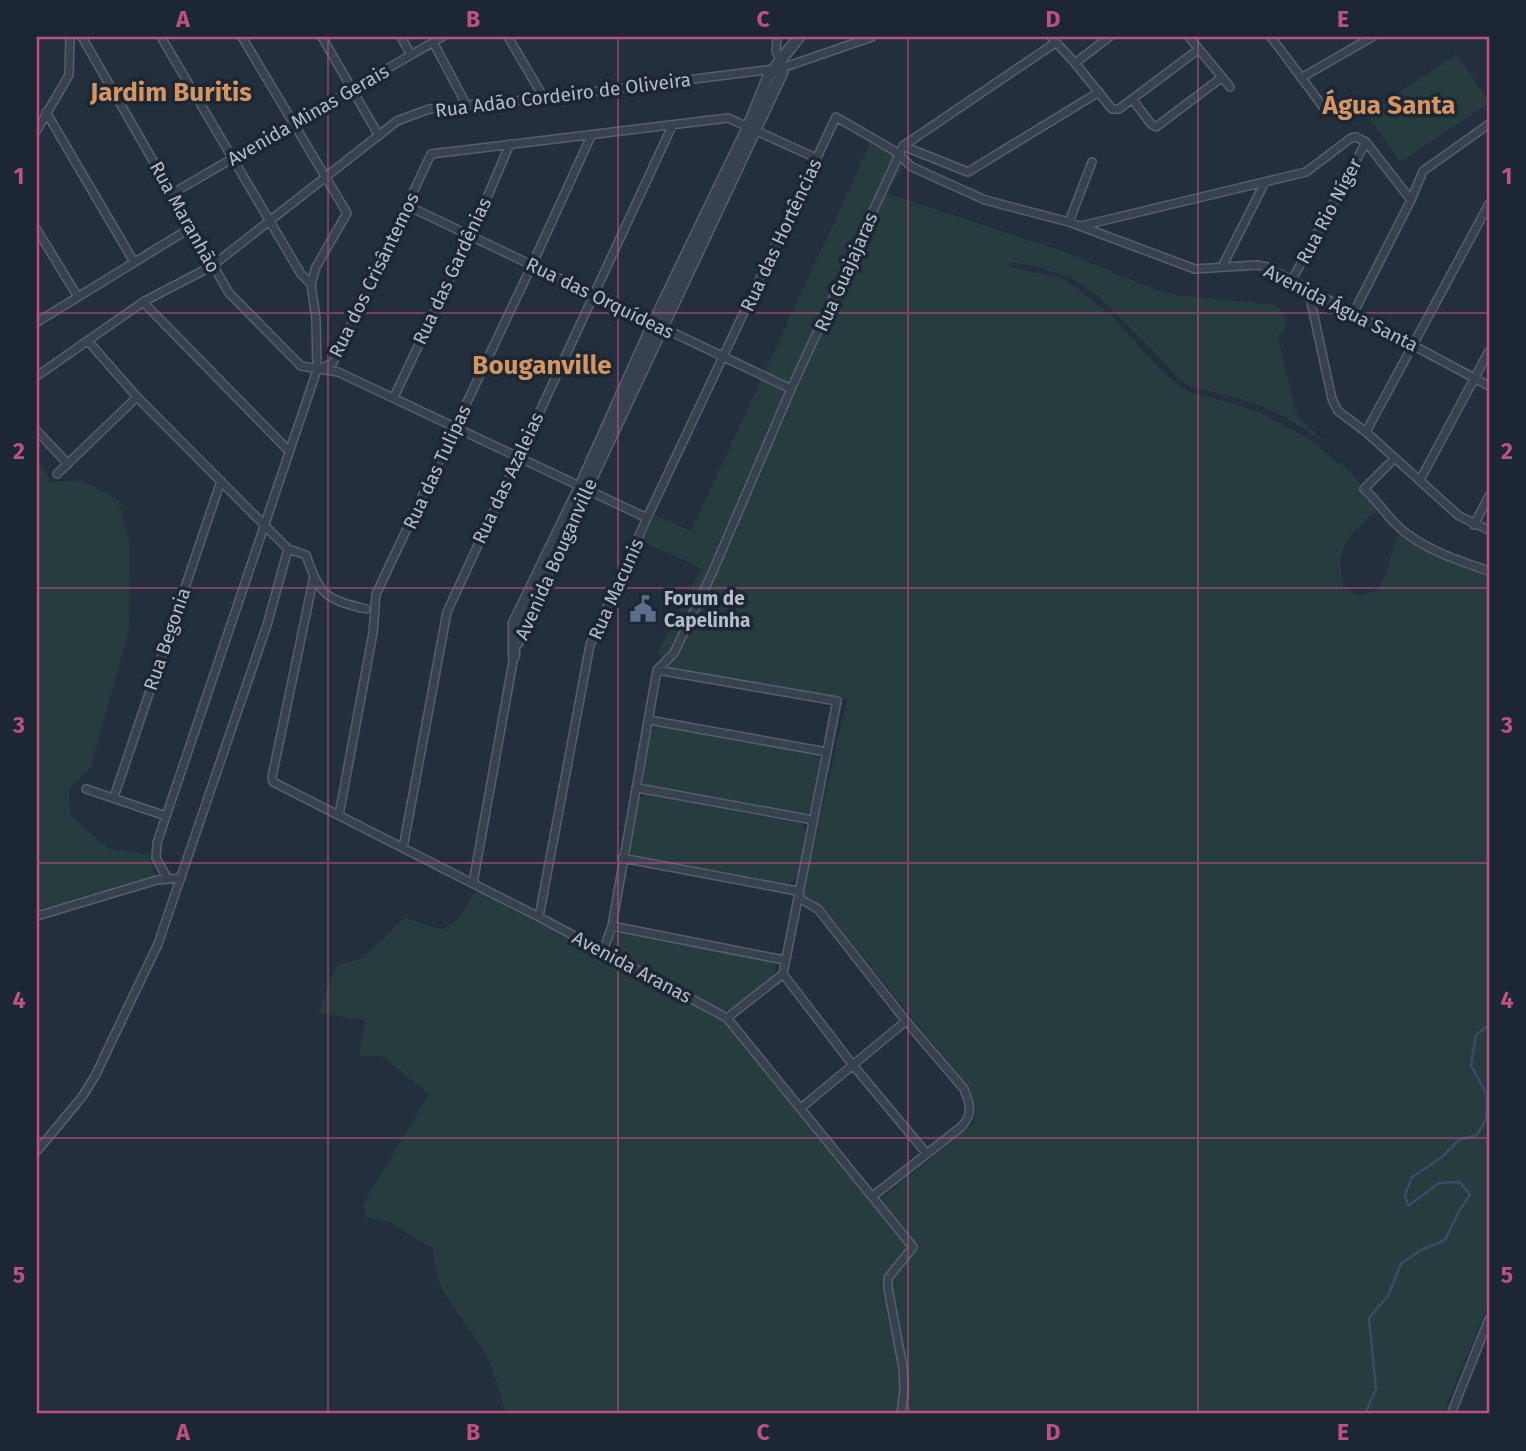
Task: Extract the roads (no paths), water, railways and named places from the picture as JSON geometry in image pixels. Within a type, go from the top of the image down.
[{"type":"street","points":[[37,130],[69,75],[69,37]]},
{"type":"street","name":"Rua Maranhão","points":[[82,37],[229,293],[301,366],[338,372],[647,518]]},
{"type":"street","points":[[161,37],[301,274],[312,285]]},
{"type":"street","points":[[242,37],[347,213],[316,267],[312,285],[317,330],[317,370]]},
{"type":"street","points":[[322,37],[379,136]]},
{"type":"street","points":[[401,37],[411,55]]},
{"type":"street","name":"Avenida Minas Gerais","points":[[173,193],[442,37]]},
{"type":"street","points":[[508,37],[544,98]]},
{"type":"street","points":[[778,37],[778,65]]},
{"type":"street","name":"Avenida Bouganville","points":[[514,656],[514,623],[584,489],[778,65],[799,37]]},
{"type":"street","name":"Rua Adão Cordeiro de Oliveira","points":[[37,376],[143,302],[212,266],[397,121],[429,109],[544,98],[778,65],[873,37]]},
{"type":"street","points":[[1075,63],[1109,37]]},
{"type":"street","points":[[1189,37],[1230,87]]},
{"type":"street","points":[[1271,37],[1324,108]]},
{"type":"street","points":[[1301,78],[1372,37]]},
{"type":"street","points":[[903,146],[1053,40],[1100,92],[1109,107],[1119,109],[1199,49]]},
{"type":"street","points":[[433,42],[466,104]]},
{"type":"street","points":[[1133,100],[1156,127],[1222,78]]},
{"type":"street","points":[[903,146],[968,172],[1100,92]]},
{"type":"street","points":[[47,113],[134,262]]},
{"type":"street","name":"Rua das Hortências","points":[[723,358],[836,117],[841,120]]},
{"type":"street","name":"Rua dos Crisântemos","points":[[167,878],[156,858],[157,843],[317,370],[333,363],[431,155],[728,118],[816,158]]},
{"type":"street","name":"Avenida Água Santa","points":[[841,120],[899,155],[912,167],[985,200],[1069,222],[1195,270],[1262,265],[1489,386]]},
{"type":"street","points":[[1354,312],[1426,168],[1489,124]]},
{"type":"street","name":"Rua das Azaleias","points":[[403,848],[447,612],[673,126]]},
{"type":"street","name":"Rua das Tulipas","points":[[339,815],[373,633],[376,594],[533,265],[591,136]]},
{"type":"street","points":[[1081,227],[1306,172],[1356,137],[1366,142],[1411,200]]},
{"type":"street","name":"Rua Rio Níger","points":[[1292,281],[1366,142]]},
{"type":"street","name":"Rua das Gardênias","points":[[394,397],[510,144]]},
{"type":"street","name":"Rua Guajajaras","points":[[657,670],[674,653],[713,571],[791,389],[903,146]]},
{"type":"street","points":[[1069,222],[1092,162]]},
{"type":"street","points":[[1222,267],[1265,182]]},
{"type":"street","points":[[1366,432],[1489,204]]},
{"type":"street","name":"Rua das Orquídeas","points":[[408,206],[791,389]]},
{"type":"street","points":[[37,322],[192,227]]},
{"type":"street","points":[[37,230],[39,239],[78,297]]},
{"type":"street","points":[[1308,288],[1335,406],[1459,516],[1489,530]]},
{"type":"street","points":[[143,302],[289,451]]},
{"type":"street","points":[[88,341],[137,397],[288,549],[306,555],[314,576],[326,595],[337,602],[366,609]]},
{"type":"street","points":[[1420,480],[1489,351]]},
{"type":"street","name":"Rua Macunis","points":[[539,917],[590,645],[723,358]]},
{"type":"street","points":[[57,474],[137,397]]},
{"type":"street","points":[[37,431],[68,464]]},
{"type":"street","points":[[1395,458],[1364,489],[1398,527],[1414,539],[1489,572]]},
{"type":"street","name":"Rua Begonia","points":[[114,797],[221,481]]},
{"type":"street","points":[[1474,525],[1489,496]]},
{"type":"street","points":[[37,1151],[82,1097],[108,1052],[158,944],[267,625],[288,549]]},
{"type":"street","name":"Avenida Aranas","points":[[314,576],[273,782],[539,917],[727,1018],[914,1247],[888,1279],[904,1381],[901,1414]]},
{"type":"street","points":[[473,883],[514,656]]},
{"type":"street","points":[[603,951],[612,926],[657,670],[837,701],[797,891],[783,974],[852,1064],[927,1154]]},
{"type":"street","points":[[649,720],[827,752]]},
{"type":"street","points":[[638,788],[813,820]]},
{"type":"street","points":[[86,789],[166,816]]},
{"type":"street","points":[[622,858],[797,891]]},
{"type":"street","points":[[37,916],[167,878],[181,877]]},
{"type":"street","points":[[797,891],[802,900],[818,909],[906,1021],[964,1089],[970,1102],[969,1118],[873,1196]]},
{"type":"street","points":[[612,926],[784,960]]},
{"type":"street","points":[[727,1018],[783,974]]},
{"type":"street","points":[[801,1108],[906,1021]]},
{"type":"street","points":[[1451,1414],[1489,1319]]},
{"type":"waterway","points":[[1365,1414],[1376,1389],[1369,1318],[1388,1296],[1401,1264],[1421,1250],[1445,1240],[1470,1195],[1460,1182],[1439,1183],[1408,1206],[1405,1195],[1412,1177],[1442,1157],[1459,1140],[1477,1135],[1486,1119],[1487,1095],[1471,1065],[1476,1035],[1489,1025]]},
{"type":"place","name":"Forum de Capelinha","points":[[643,609]]},
{"type":"district","name":"Jardim Buritis","points":[[171,92]]},
{"type":"district","name":"Água Santa","points":[[1389,105]]},
{"type":"district","name":"Bouganville","points":[[542,365]]}]
